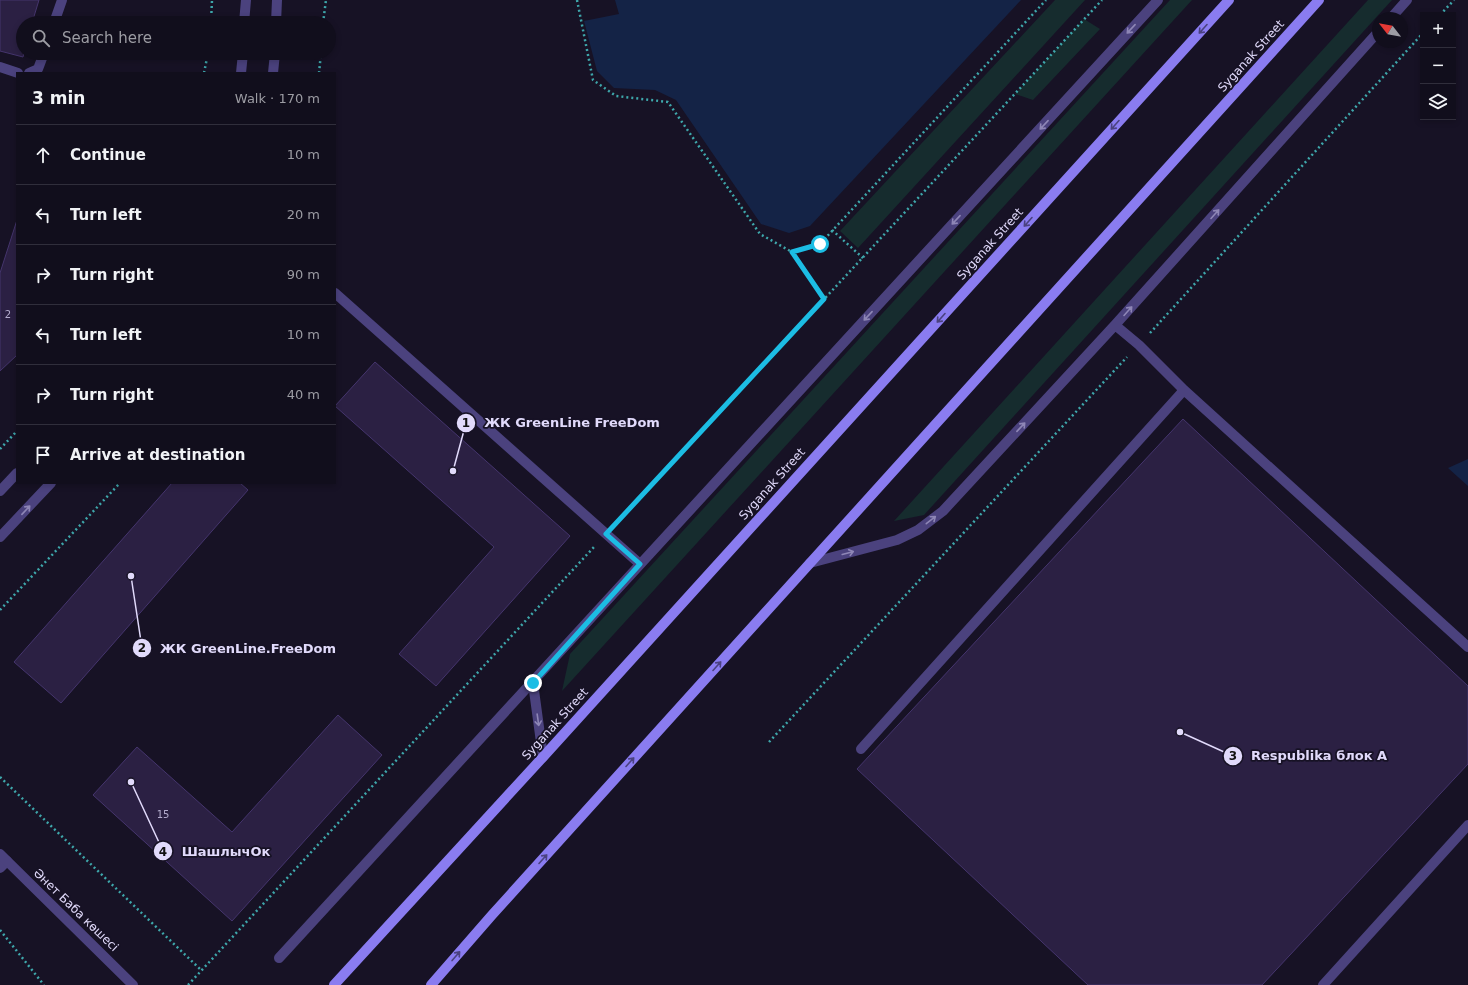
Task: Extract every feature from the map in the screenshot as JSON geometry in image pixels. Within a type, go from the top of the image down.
[{"type":"main road","name":"Syganak Street","points":[[334,985],[543,757],[1229,0]]},
{"type":"main road","name":"Syganak Street","points":[[431,985],[1319,0]]},
{"type":"street","points":[[56,16],[62,0]]},
{"type":"street","points":[[245,16],[246,0]]},
{"type":"street","points":[[276,16],[277,0]]},
{"type":"street","points":[[279,958],[533,683],[640,564],[1158,0]]},
{"type":"street","points":[[1396,12],[1407,0]]},
{"type":"street","points":[[810,563],[897,540],[918,530],[943,511],[1115,325],[1372,39]]},
{"type":"street","points":[[31,72],[38,69],[41,60]]},
{"type":"street","points":[[241,72],[242,60]]},
{"type":"street","points":[[273,72],[274,60]]},
{"type":"street","points":[[0,67],[16,72]]},
{"type":"street","points":[[336,294],[640,564]]},
{"type":"street","points":[[1115,325],[1139,345],[1184,390],[1468,647]]},
{"type":"street","points":[[861,749],[1184,390]]},
{"type":"street","points":[[0,491],[16,475]]},
{"type":"street","points":[[0,537],[50,484]]},
{"type":"street","points":[[533,683],[543,757]]},
{"type":"street","points":[[1323,985],[1468,825]]},
{"type":"street","name":"Әнет Баба көшесі","points":[[2,861],[133,985]]},
{"type":"path","points":[[211,16],[212,0]]},
{"type":"path","points":[[324,16],[326,0]]},
{"type":"path","points":[[577,0],[593,80],[616,96],[668,102],[760,234],[792,252],[824,299]]},
{"type":"path","points":[[792,252],[820,244],[1046,0]]},
{"type":"path","points":[[188,985],[1102,0]]},
{"type":"path","points":[[1443,12],[1454,0]]},
{"type":"path","points":[[769,742],[1139,345],[1420,36]]},
{"type":"path","points":[[204,72],[207,60]]},
{"type":"path","points":[[319,72],[320,60]]},
{"type":"path","points":[[832,230],[862,258]]},
{"type":"path","points":[[0,449],[16,432]]},
{"type":"path","points":[[0,610],[119,484]]},
{"type":"path","points":[[0,777],[201,970]]},
{"type":"path","points":[[0,930],[44,985]]},
{"type":"green space","points":[[1055,0],[1085,0],[858,248],[840,231]]},
{"type":"green space","points":[[1170,0],[1192,0],[562,691],[570,654]]},
{"type":"green space","points":[[1368,0],[1392,0],[1381,12],[1372,12],[1372,22],[924,515],[894,521]]},
{"type":"green space","points":[[1084,19],[1100,29],[1033,100],[1015,94]]},
{"type":"water","points":[[615,0],[1021,0],[810,226],[789,233],[761,224],[676,100],[655,90],[614,88],[597,71],[584,21],[619,14]]},
{"type":"water","points":[[1468,459],[1468,486],[1448,468]]},
{"type":"building","points":[[0,0],[39,0],[34,16],[16,16],[16,55],[0,51]]},
{"type":"building","points":[[16,223],[16,356],[0,371],[0,273]]},
{"type":"building","points":[[375,362],[570,536],[436,686],[399,654],[494,547],[336,407],[336,405]]},
{"type":"building","points":[[1183,419],[1468,686],[1468,764],[1262,985],[1088,985],[857,769]]},
{"type":"building","points":[[171,484],[241,484],[248,490],[61,703],[14,662]]},
{"type":"building","points":[[338,715],[382,755],[232,921],[93,795],[137,747],[232,832]]},
{"type":"place","name":"ЖК GreenLine FreeDom","points":[[453,471]]},
{"type":"place","name":"ЖК GreenLine.FreeDom","points":[[131,576]]},
{"type":"place","name":"Respublika блок А","points":[[1180,732]]},
{"type":"place","name":"ШашлычОк","points":[[131,782]]},
{"type":"route","points":[[533,683],[640,564],[606,534],[824,299],[792,252],[820,244]]}]
